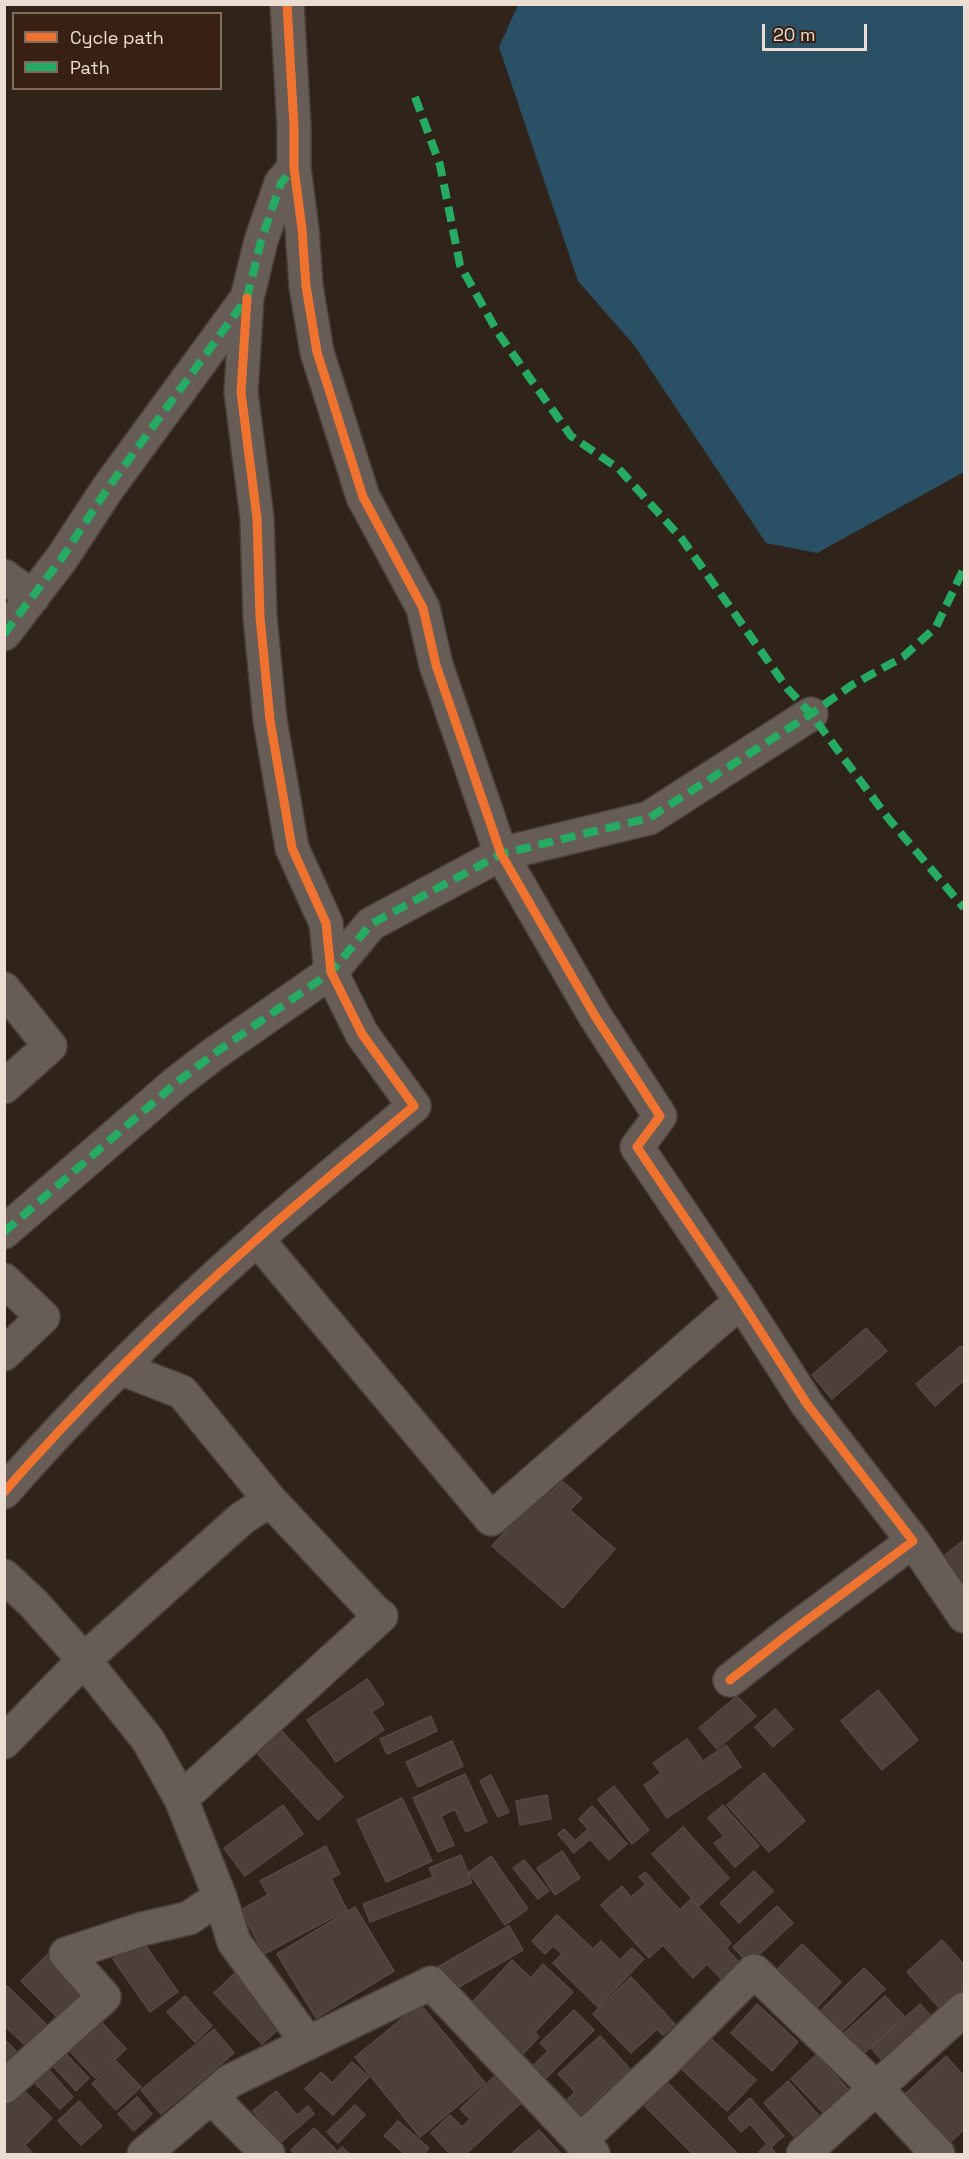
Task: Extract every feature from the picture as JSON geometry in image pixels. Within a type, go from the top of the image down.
[{"type":"street","points":[[287,4],[294,168],[306,286],[317,352],[363,497],[423,608],[436,665],[501,855],[595,1016],[660,1116],[637,1147],[807,1404],[913,1541],[964,1616]]},
{"type":"street","points":[[4,1492],[70,1419],[202,1288],[414,1106],[362,1034],[331,972],[326,923],[292,848],[270,720],[260,617],[257,518],[241,392],[247,298],[261,241],[280,183],[294,168]]},
{"type":"street","points":[[4,634],[62,558],[108,489],[247,298]]},
{"type":"street","points":[[4,576],[33,597]]},
{"type":"street","points":[[4,1232],[176,1083],[331,972],[371,924],[501,855],[649,818],[811,714]]},
{"type":"street","points":[[4,989],[50,1046],[4,1087]]},
{"type":"street","points":[[257,1239],[491,1519],[741,1301]]},
{"type":"street","points":[[4,1280],[43,1317],[4,1354]]},
{"type":"street","points":[[120,1368],[182,1392],[270,1500],[381,1616],[181,1799]]},
{"type":"street","points":[[4,1742],[84,1660],[241,1519],[270,1500]]},
{"type":"street","points":[[730,1680],[913,1541]]},
{"type":"street","points":[[4,1576],[33,1603],[84,1660],[148,1740],[181,1799],[220,1897],[234,1942],[308,2043]]},
{"type":"street","points":[[4,2087],[105,1997],[66,1954],[142,1929],[189,1918],[220,1897]]},
{"type":"street","points":[[144,2154],[230,2081],[431,1983],[587,2148],[663,2063],[754,1971],[876,2088],[938,2154]]},
{"type":"street","points":[[803,2154],[964,2008]]},
{"type":"street","points":[[211,2097],[268,2154]]},
{"type":"water","points":[[518,5],[964,5],[964,472],[817,553],[766,543],[634,345],[578,281],[499,47]]},
{"type":"building","points":[[866,1328],[887,1351],[832,1399],[812,1375]]},
{"type":"building","points":[[961,1346],[964,1350],[964,1380],[935,1406],[916,1384]]},
{"type":"building","points":[[562,1481],[582,1498],[570,1510],[615,1549],[563,1608],[492,1546],[544,1487],[551,1493]]},
{"type":"building","points":[[964,1540],[964,1604],[933,1564]]},
{"type":"building","points":[[367,1679],[384,1704],[372,1712],[384,1730],[336,1762],[307,1720]]},
{"type":"building","points":[[878,1690],[918,1740],[882,1770],[841,1721]]},
{"type":"building","points":[[737,1696],[756,1716],[717,1749],[699,1728]]},
{"type":"building","points":[[775,1709],[793,1729],[773,1747],[755,1727]]},
{"type":"building","points":[[431,1716],[437,1731],[387,1754],[380,1739]]},
{"type":"building","points":[[278,1727],[343,1797],[318,1820],[253,1749]]},
{"type":"building","points":[[687,1739],[703,1761],[726,1745],[741,1767],[667,1818],[644,1785],[661,1773],[653,1763]]},
{"type":"building","points":[[452,1741],[463,1766],[418,1787],[406,1762]]},
{"type":"building","points":[[764,1773],[805,1821],[769,1852],[727,1805]]},
{"type":"building","points":[[465,1774],[487,1822],[466,1832],[455,1809],[441,1816],[454,1845],[438,1852],[413,1798]]},
{"type":"building","points":[[491,1775],[509,1812],[498,1817],[480,1781]]},
{"type":"building","points":[[614,1786],[649,1830],[632,1844],[598,1799]]},
{"type":"building","points":[[547,1795],[551,1819],[520,1825],[516,1801]]},
{"type":"building","points":[[402,1798],[432,1861],[386,1882],[357,1820]]},
{"type":"building","points":[[283,1805],[303,1834],[245,1876],[224,1848]]},
{"type":"building","points":[[723,1805],[759,1846],[735,1867],[714,1843],[724,1836],[708,1818]]},
{"type":"building","points":[[592,1806],[627,1844],[609,1860],[590,1839],[574,1853],[558,1834],[564,1829],[575,1841],[588,1829],[579,1819]]},
{"type":"building","points":[[683,1827],[729,1878],[699,1906],[652,1854]]},
{"type":"building","points":[[326,1846],[340,1874],[331,1878],[347,1910],[264,1954],[241,1910],[268,1895],[260,1881]]},
{"type":"building","points":[[562,1851],[580,1878],[555,1895],[537,1868]]},
{"type":"building","points":[[461,1855],[472,1883],[370,1922],[363,1904],[433,1877],[429,1868]]},
{"type":"building","points":[[491,1856],[528,1909],[505,1925],[469,1872]]},
{"type":"building","points":[[524,1860],[549,1891],[538,1899],[513,1868]]},
{"type":"building","points":[[754,1871],[773,1891],[739,1923],[720,1903]]},
{"type":"building","points":[[645,1872],[680,1910],[691,1899],[731,1943],[726,1948],[746,1970],[728,1986],[707,1964],[693,1978],[663,1945],[649,1958],[601,1905],[622,1886],[631,1897],[646,1884],[639,1877]]},
{"type":"building","points":[[777,1906],[793,1923],[749,1964],[733,1947]]},
{"type":"building","points":[[355,1907],[394,1971],[316,2018],[277,1954]]},
{"type":"building","points":[[557,1915],[593,1949],[601,1941],[620,1960],[632,1948],[644,1959],[598,2007],[553,1963],[562,1954],[553,1946],[545,1954],[532,1941]]},
{"type":"building","points":[[509,1926],[523,1950],[452,1991],[438,1967]]},
{"type":"building","points":[[141,1939],[178,1992],[150,2012],[113,1959]]},
{"type":"building","points":[[942,1940],[964,1965],[964,1990],[942,2011],[907,1972]]},
{"type":"building","points":[[802,1944],[841,1982],[812,2013],[772,1975]]},
{"type":"building","points":[[51,1951],[87,1988],[57,2017],[21,1981]]},
{"type":"building","points":[[512,1960],[531,1978],[543,1964],[573,1992],[535,2032],[539,2037],[521,2056],[469,2006]]},
{"type":"building","points":[[864,1968],[885,1989],[837,2036],[817,2014]]},
{"type":"building","points":[[234,1974],[282,2026],[262,2044],[214,1993]]},
{"type":"building","points":[[631,1977],[675,2024],[663,2035],[657,2029],[631,2053],[593,2014]]},
{"type":"building","points":[[7,1986],[54,2032],[33,2053],[4,2025],[4,1989]]},
{"type":"building","points":[[185,1996],[212,2026],[195,2042],[167,2012]]},
{"type":"building","points":[[885,1996],[904,2016],[859,2058],[840,2037]]},
{"type":"building","points":[[420,2004],[485,2083],[420,2137],[355,2057]]},
{"type":"building","points":[[757,2004],[798,2042],[772,2071],[731,2033]]},
{"type":"building","points":[[920,2004],[938,2024],[889,2068],[871,2048]]},
{"type":"building","points":[[574,2010],[594,2030],[545,2079],[533,2066],[548,2051],[540,2043]]},
{"type":"building","points":[[96,2016],[126,2049],[95,2078],[64,2045]]},
{"type":"building","points":[[214,2029],[234,2053],[161,2114],[141,2090]]},
{"type":"building","points":[[705,2033],[756,2080],[727,2111],[676,2064]]},
{"type":"building","points":[[600,2036],[630,2069],[577,2118],[564,2103],[575,2092],[558,2074]]},
{"type":"building","points":[[4,2039],[24,2059],[13,2070],[4,2061]]},
{"type":"building","points":[[64,2052],[89,2078],[76,2091],[51,2064]]},
{"type":"building","points":[[816,2055],[859,2101],[834,2124],[791,2079]]},
{"type":"building","points":[[946,2056],[964,2076],[964,2129],[947,2146],[902,2097]]},
{"type":"building","points":[[116,2061],[141,2087],[116,2110],[92,2084]]},
{"type":"building","points":[[352,2062],[369,2077],[333,2115],[305,2089],[321,2072],[332,2083]]},
{"type":"building","points":[[47,2068],[73,2097],[60,2109],[33,2081]]},
{"type":"building","points":[[660,2075],[738,2154],[693,2154],[637,2098]]},
{"type":"building","points":[[495,2076],[505,2087],[513,2079],[522,2102],[466,2154],[450,2154],[431,2133],[450,2115],[462,2127],[470,2119],[460,2109]]},
{"type":"building","points":[[788,2081],[830,2128],[805,2149],[764,2103]]},
{"type":"building","points":[[20,2087],[52,2118],[25,2145],[33,2154],[4,2154],[4,2103]]},
{"type":"building","points":[[276,2091],[297,2115],[308,2106],[314,2114],[280,2143],[253,2111]]},
{"type":"building","points":[[137,2097],[152,2114],[134,2131],[118,2114]]},
{"type":"building","points":[[750,2098],[784,2136],[771,2147],[776,2154],[761,2154],[759,2152],[767,2144],[750,2124],[741,2132],[728,2118]]},
{"type":"building","points":[[79,2101],[102,2126],[81,2145],[58,2121]]},
{"type":"building","points":[[355,2105],[365,2115],[338,2143],[327,2132]]},
{"type":"building","points":[[398,2121],[429,2148],[424,2154],[405,2154],[384,2136]]},
{"type":"building","points":[[314,2128],[336,2150],[332,2154],[295,2154],[291,2150]]},
{"type":"building","points":[[539,2130],[561,2154],[511,2154]]},
{"type":"building","points":[[342,2147],[350,2154],[335,2154]]},
{"type":"marked path","points":[[415,97],[440,165],[460,265],[498,333],[571,436],[619,469],[682,539],[787,688],[811,714],[888,818],[964,908]]},
{"type":"marked path","points":[[4,634],[62,558],[108,488],[247,298],[261,241],[281,183],[294,168]]},
{"type":"marked path","points":[[4,1232],[176,1083],[331,972],[371,924],[501,854],[649,818],[852,685],[903,657],[936,627],[964,568]]},
{"type":"cycle path","points":[[287,4],[294,168],[306,286],[317,352],[363,497],[423,608],[436,665],[501,854],[595,1016],[660,1116],[637,1147],[807,1404],[913,1541],[730,1680]]},
{"type":"cycle path","points":[[4,1492],[94,1394],[189,1301],[294,1207],[414,1106],[362,1034],[331,972],[326,923],[292,848],[270,720],[260,617],[257,518],[241,392],[247,298]]}]
